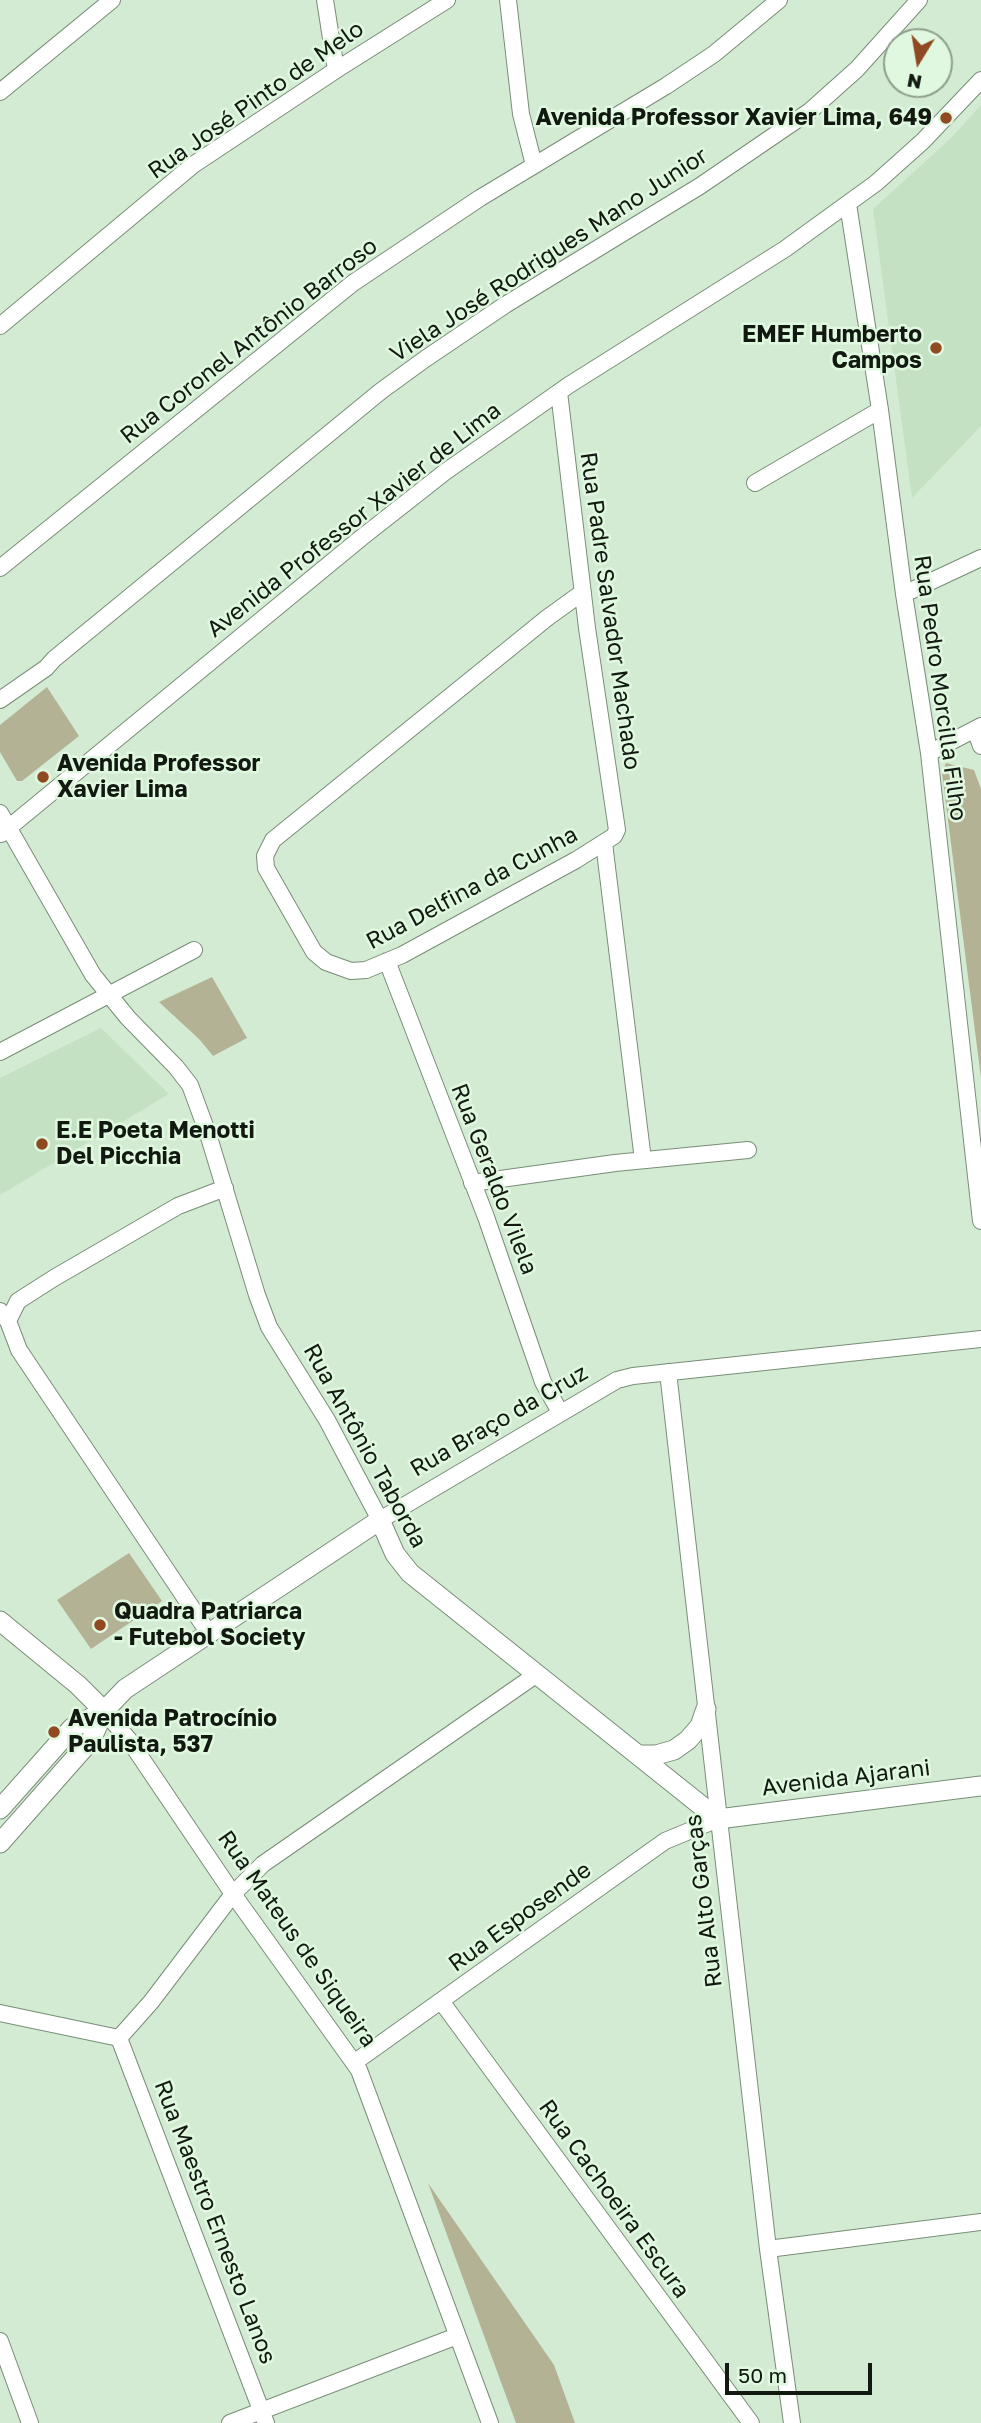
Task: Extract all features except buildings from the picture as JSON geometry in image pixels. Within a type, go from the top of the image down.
[{"type":"street","points":[[0,92],[112,0]]},
{"type":"street","points":[[325,0],[336,70]]},
{"type":"street","name":"Rua José Pinto de Melo","points":[[0,326],[193,165],[447,0]]},
{"type":"street","points":[[508,0],[521,114],[534,165]]},
{"type":"street","name":"Rua Coronel Antônio Barroso","points":[[0,568],[353,283],[534,165],[666,86],[714,54],[779,0]]},
{"type":"street","name":"Viela José Rodrigues Mano Junior","points":[[0,700],[46,668],[381,391],[425,359],[505,305],[700,186],[810,111],[857,69],[919,0]]},
{"type":"street","name":"Avenida Professor Xavier de Lima","points":[[4,832],[445,472],[559,392],[744,276],[848,204],[923,141],[981,80]]},
{"type":"street","name":"Rua Pedro Morcilla Filho","points":[[848,204],[929,753],[981,1221]]},
{"type":"street","name":"Rua Padre Salvador Machado","points":[[559,392],[583,592],[617,821],[609,840],[643,1160]]},
{"type":"street","points":[[755,483],[880,410]]},
{"type":"street","points":[[904,594],[981,558]]},
{"type":"street","name":"Rua Delfina da Cunha","points":[[583,592],[547,618],[274,839],[265,856],[265,868],[314,952],[326,962],[351,971],[366,970],[402,955],[609,840]]},
{"type":"street","points":[[929,753],[978,728],[981,746]]},
{"type":"street","name":"Rua Antônio Taborda","points":[[0,813],[4,832],[93,975],[128,1018],[190,1085],[269,1327],[327,1420],[395,1554],[410,1573],[718,1819]]},
{"type":"street","points":[[0,1052],[194,950]]},
{"type":"street","name":"Rua Geraldo Vilela","points":[[387,961],[472,1182],[543,1382],[560,1412]]},
{"type":"street","points":[[472,1182],[643,1160],[748,1150]]},
{"type":"street","points":[[208,1632],[19,1350],[4,1316],[19,1301],[54,1278],[178,1206],[225,1188]]},
{"type":"street","name":"Rua Braço da Cruz","points":[[104,1712],[125,1689],[380,1520],[617,1380],[668,1372],[981,1339]]},
{"type":"street","name":"Rua Alto Garças","points":[[668,1372],[768,2249],[792,2423]]},
{"type":"street","name":"Rua Mateus de Siqueira","points":[[0,1621],[78,1685],[129,1740],[233,1894],[355,2062],[490,2423]]},
{"type":"street","points":[[0,2013],[119,2038],[151,2003],[233,1894],[263,1864],[537,1674]]},
{"type":"street","points":[[638,1755],[656,1755],[674,1750],[688,1740],[699,1726],[706,1709]]},
{"type":"street","points":[[0,1810],[72,1728],[104,1712]]},
{"type":"street","points":[[0,1843],[91,1740],[104,1712]]},
{"type":"street","name":"Avenida Ajarani","points":[[718,1819],[981,1786]]},
{"type":"street","name":"Rua Esposende","points":[[355,2062],[665,1841],[718,1819]]},
{"type":"street","name":"Rua Cachoeira Escura","points":[[441,2001],[751,2423]]},
{"type":"street","name":"Rua Maestro Ernesto Lanos","points":[[119,2038],[264,2417]]},
{"type":"street","points":[[768,2249],[981,2222]]},
{"type":"street","points":[[230,2423],[264,2417],[457,2336]]},
{"type":"street","points":[[0,2341],[30,2423]]},
{"type":"shaded area","name":"EMEF Humberto Campos","points":[[981,105],[981,426],[912,498],[873,209],[950,139]]},
{"type":"shaded area","points":[[47,687],[79,736],[22,781],[17,781],[0,752],[0,725]]},
{"type":"shaded area","points":[[946,763],[974,770],[981,789],[981,1078],[942,773]]},
{"type":"shaded area","points":[[212,977],[247,1038],[213,1056],[200,1040],[159,1002]]},
{"type":"shaded area","name":"E.E Poeta Menotti Del Picchia","points":[[101,1028],[169,1094],[0,1195],[0,1078]]},
{"type":"shaded area","name":"Quadra Patriarca - Futebol Society","points":[[129,1553],[162,1601],[91,1649],[57,1600]]},
{"type":"shaded area","points":[[428,2183],[554,2365],[575,2423],[516,2423]]},
{"type":"place","name":"Avenida Professor Xavier Lima, 649","points":[[946,118]]},
{"type":"place","name":"EMEF Humberto Campos","points":[[936,348]]},
{"type":"place","name":"Avenida Professor Xavier Lima","points":[[43,777]]},
{"type":"place","name":"E.E Poeta Menotti Del Picchia","points":[[42,1144]]},
{"type":"place","name":"Quadra Patriarca - Futebol Society","points":[[100,1625]]},
{"type":"place","name":"Avenida Patrocínio Paulista, 537","points":[[54,1732]]}]
